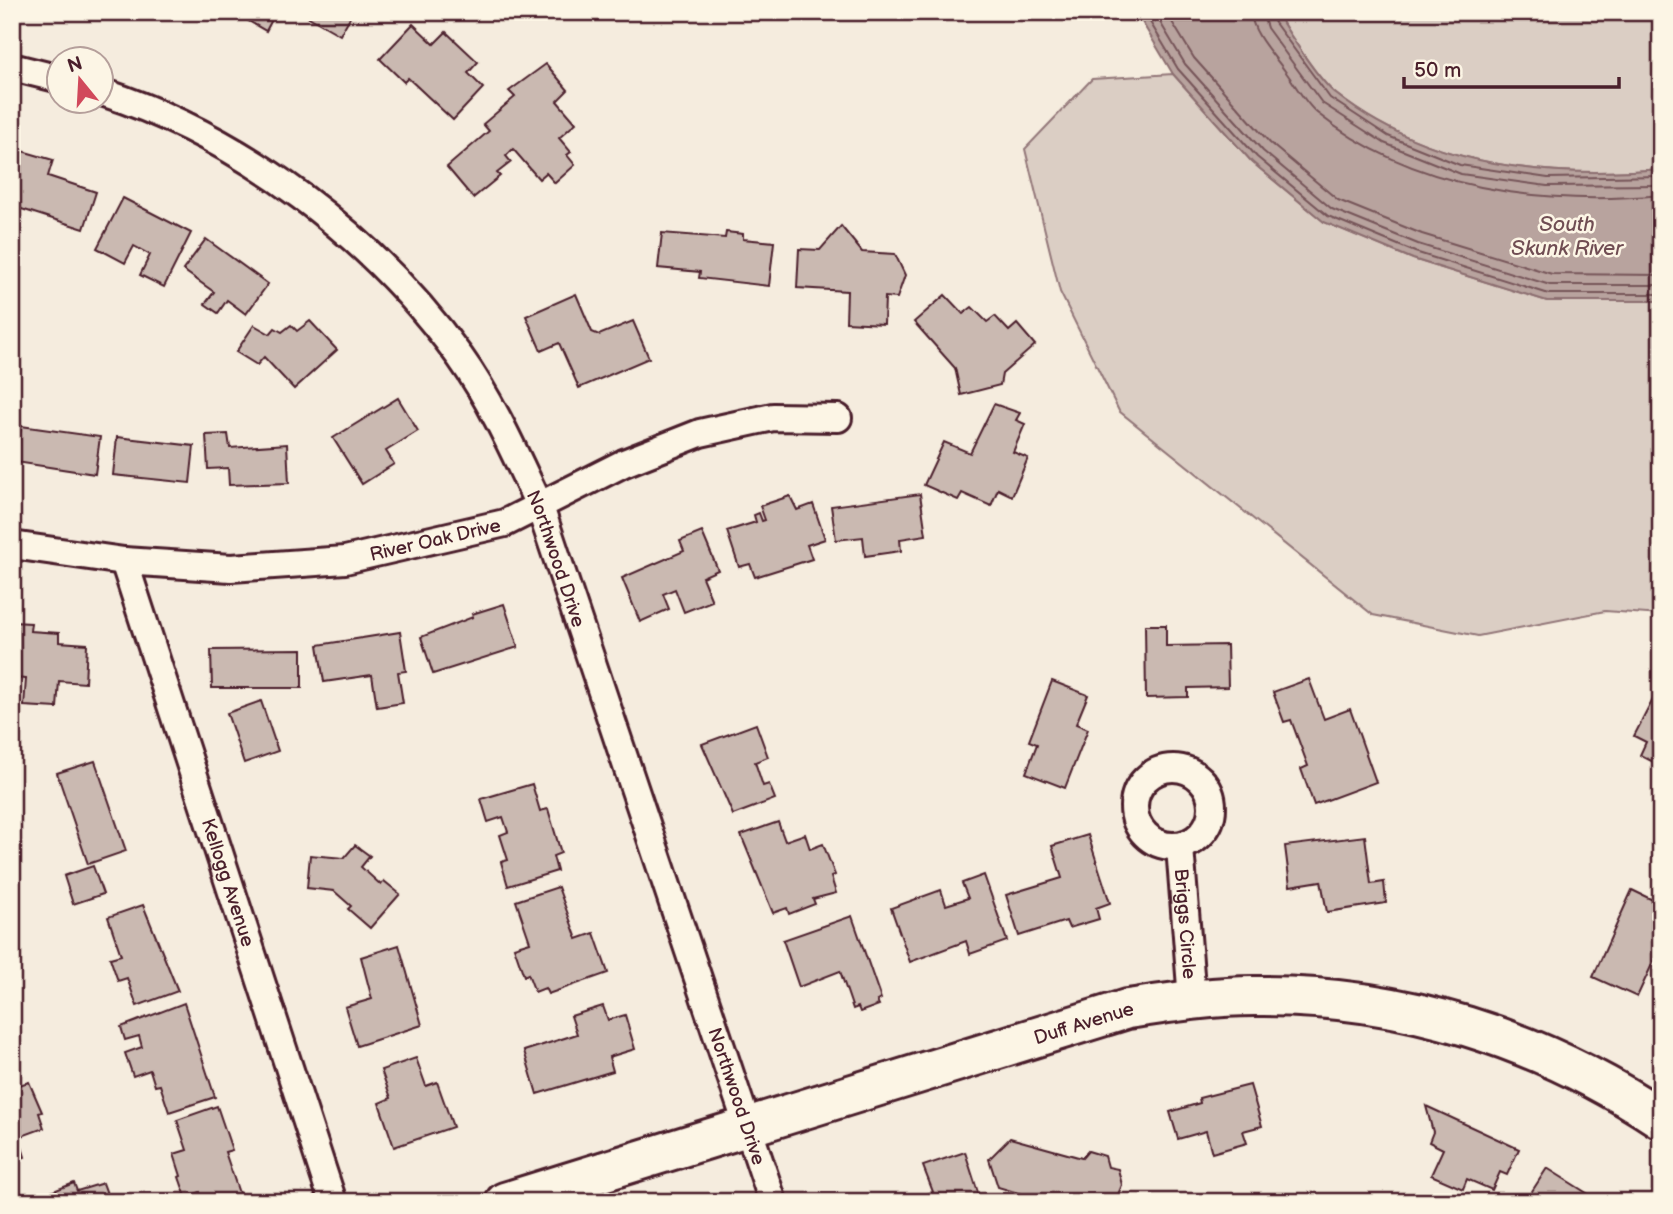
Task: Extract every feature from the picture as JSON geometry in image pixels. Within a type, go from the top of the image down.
[{"type":"main road","name":"Duff Avenue","points":[[505,1202],[1127,1009],[1192,1000],[1254,996],[1324,998],[1388,1006],[1450,1020],[1536,1050],[1629,1097],[1661,1119]]},
{"type":"street","points":[[12,67],[46,76]]},
{"type":"street","name":"Northwood Drive","points":[[116,97],[169,118],[220,143],[272,176],[369,254],[419,306],[460,358],[503,428],[540,507],[773,1202]]},
{"type":"street","name":"River Oak Drive","points":[[12,545],[124,562],[231,568],[345,560],[505,523],[624,463],[700,433],[773,417],[838,418]]},
{"type":"street","name":"Kellogg Avenue","points":[[124,562],[333,1202]]},
{"type":"street","name":"Briggs Circle","points":[[1180,847],[1192,1000]]},
{"type":"shaded area","points":[[1276,12],[1661,12],[1661,169],[1575,172],[1533,169],[1449,152],[1409,138],[1371,118],[1329,88],[1304,56]]},
{"type":"shaded area","points":[[1173,74],[1252,162],[1324,222],[1413,259],[1547,301],[1661,301],[1661,615],[1605,611],[1478,636],[1373,615],[1119,411],[1060,292],[1025,149],[1092,79]]},
{"type":"water","name":"South Skunk River","points":[[1136,12],[1276,12],[1313,68],[1336,94],[1371,118],[1409,138],[1449,152],[1533,169],[1618,172],[1661,169],[1661,301],[1547,301],[1413,259],[1324,222],[1252,162],[1173,74]]},
{"type":"building","points":[[233,12],[276,12],[266,31]]},
{"type":"building","points":[[300,12],[353,12],[340,35]]},
{"type":"building","points":[[413,24],[434,44],[446,32],[478,62],[468,73],[483,88],[453,120],[408,78],[404,82],[380,59]]},
{"type":"building","points":[[546,64],[568,90],[557,101],[576,123],[559,138],[571,152],[567,155],[575,165],[555,183],[546,173],[539,179],[513,149],[506,156],[511,162],[497,173],[500,176],[473,198],[447,167],[489,131],[483,124],[515,97],[509,91]]},
{"type":"building","points":[[22,151],[53,160],[48,176],[96,192],[84,229],[12,206],[12,180]]},
{"type":"building","points":[[123,198],[191,233],[164,287],[140,275],[150,255],[134,246],[125,263],[97,248]]},
{"type":"building","points":[[841,226],[862,252],[895,254],[905,275],[897,298],[885,297],[884,324],[846,322],[847,291],[797,288],[799,249],[820,250]]},
{"type":"building","points":[[726,232],[743,234],[743,239],[774,242],[769,286],[699,278],[700,272],[658,268],[662,233],[725,238]]},
{"type":"building","points":[[206,239],[268,284],[246,314],[227,300],[218,313],[205,304],[214,292],[183,270]]},
{"type":"building","points":[[576,294],[592,332],[599,335],[633,321],[649,358],[579,388],[559,343],[541,351],[526,316]]},
{"type":"building","points":[[945,295],[963,314],[972,307],[987,322],[995,316],[1009,331],[1017,324],[1035,345],[1002,374],[1000,385],[961,395],[955,368],[914,322]]},
{"type":"building","points":[[310,321],[337,350],[294,389],[264,357],[257,365],[236,352],[254,325],[270,334],[275,328],[282,332],[291,325],[297,331]]},
{"type":"building","points":[[398,398],[418,431],[386,451],[394,464],[362,484],[333,438]]},
{"type":"building","points":[[994,404],[1020,413],[1016,420],[1025,424],[1013,452],[1028,458],[1012,496],[998,489],[991,506],[962,493],[958,500],[924,485],[944,442],[970,453]]},
{"type":"building","points":[[21,426],[100,437],[95,474],[16,462]]},
{"type":"building","points":[[228,434],[230,448],[287,444],[289,483],[229,485],[228,468],[208,469],[206,435]]},
{"type":"building","points":[[117,437],[194,446],[190,483],[113,475]]},
{"type":"building","points":[[920,494],[926,535],[900,539],[901,551],[865,556],[863,537],[836,540],[831,506]]},
{"type":"building","points":[[790,496],[797,510],[813,504],[825,539],[807,545],[812,559],[755,577],[750,564],[739,567],[727,531],[756,522],[754,515],[759,513],[762,521],[765,520],[760,506]]},
{"type":"building","points":[[702,532],[718,570],[702,577],[712,601],[684,612],[675,589],[663,594],[669,609],[640,622],[622,578],[684,551],[680,541]]},
{"type":"building","points":[[504,604],[518,647],[433,674],[421,637],[473,617],[472,614]]},
{"type":"building","points":[[12,622],[31,623],[30,631],[59,633],[59,642],[87,644],[85,683],[59,681],[57,708],[24,706],[26,679],[12,678]]},
{"type":"building","points":[[1145,625],[1166,625],[1166,646],[1227,645],[1228,687],[1188,688],[1188,697],[1146,698]]},
{"type":"building","points":[[400,632],[406,671],[398,672],[403,703],[377,707],[372,675],[324,682],[318,645]]},
{"type":"building","points":[[302,649],[302,688],[212,688],[211,650]]},
{"type":"building","points":[[1309,679],[1324,719],[1350,709],[1376,782],[1314,805],[1301,769],[1308,766],[1291,720],[1284,722],[1273,692]]},
{"type":"building","points":[[1052,681],[1088,695],[1076,724],[1088,729],[1065,788],[1026,773],[1037,744],[1029,741]]},
{"type":"building","points":[[1661,684],[1661,766],[1640,755],[1646,742],[1634,736]]},
{"type":"building","points":[[261,701],[278,751],[244,763],[227,713]]},
{"type":"building","points":[[756,724],[768,757],[755,762],[763,786],[769,784],[775,799],[733,815],[702,744]]},
{"type":"building","points":[[95,761],[126,851],[88,864],[57,773]]},
{"type":"building","points":[[532,784],[540,811],[548,809],[561,853],[553,856],[557,871],[508,886],[501,862],[508,860],[500,835],[508,832],[503,817],[488,822],[481,799]]},
{"type":"building","points":[[778,822],[785,841],[805,834],[810,849],[823,844],[835,875],[831,877],[836,893],[813,899],[815,904],[789,914],[787,908],[773,913],[741,835]]},
{"type":"building","points":[[1088,835],[1110,903],[1096,908],[1099,919],[1069,928],[1066,921],[1019,936],[1006,895],[1062,878],[1052,846]]},
{"type":"building","points":[[1365,836],[1371,884],[1384,882],[1386,903],[1327,912],[1321,881],[1290,886],[1285,846]]},
{"type":"building","points":[[355,845],[370,856],[361,867],[381,885],[384,881],[400,894],[370,928],[348,909],[351,906],[334,891],[307,888],[310,855],[344,858]]},
{"type":"building","points":[[93,866],[103,894],[73,904],[64,876]]},
{"type":"building","points":[[984,875],[1007,941],[970,954],[966,941],[910,962],[891,908],[941,890],[946,905],[968,898],[962,883]]},
{"type":"building","points":[[558,887],[577,939],[594,933],[608,973],[548,994],[545,988],[535,992],[528,974],[524,976],[514,947],[530,942],[516,901]]},
{"type":"building","points":[[1632,890],[1661,904],[1661,945],[1637,997],[1593,977]]},
{"type":"building","points":[[143,905],[178,991],[137,1006],[127,978],[118,981],[110,958],[121,955],[108,917]]},
{"type":"building","points":[[852,916],[881,999],[877,1001],[879,1005],[860,1012],[858,1007],[853,1009],[840,971],[799,987],[783,940]]},
{"type":"building","points":[[399,945],[422,1025],[357,1046],[345,1007],[372,999],[361,957]]},
{"type":"building","points":[[184,1003],[215,1097],[169,1112],[160,1085],[155,1086],[150,1070],[133,1076],[125,1053],[142,1047],[139,1036],[125,1040],[121,1027]]},
{"type":"building","points":[[603,1006],[608,1020],[625,1015],[635,1049],[609,1057],[613,1071],[537,1094],[524,1051],[577,1034],[571,1016]]},
{"type":"building","points":[[416,1058],[426,1086],[437,1082],[453,1127],[394,1147],[379,1103],[391,1098],[381,1070]]},
{"type":"building","points":[[29,1082],[42,1112],[39,1113],[44,1128],[19,1137],[25,1157],[12,1162],[12,1087]]},
{"type":"building","points":[[1250,1085],[1262,1126],[1243,1131],[1247,1143],[1212,1153],[1206,1131],[1178,1139],[1170,1112],[1200,1103],[1199,1098]]},
{"type":"building","points":[[217,1106],[232,1150],[225,1152],[242,1202],[203,1202],[200,1192],[186,1197],[179,1177],[181,1176],[174,1154],[187,1150],[177,1120]]},
{"type":"building","points":[[1426,1106],[1519,1149],[1507,1175],[1500,1172],[1492,1190],[1467,1179],[1463,1189],[1431,1175],[1443,1149],[1429,1142],[1433,1132]]},
{"type":"building","points":[[1010,1138],[1082,1158],[1088,1151],[1105,1156],[1108,1167],[1118,1169],[1122,1185],[1115,1202],[1049,1202],[998,1187],[989,1159]]},
{"type":"building","points":[[965,1152],[981,1202],[904,1202],[933,1192],[923,1166]]},
{"type":"building","points":[[1547,1168],[1601,1202],[1525,1202]]},
{"type":"building","points":[[74,1183],[77,1191],[103,1183],[110,1202],[25,1202]]}]
